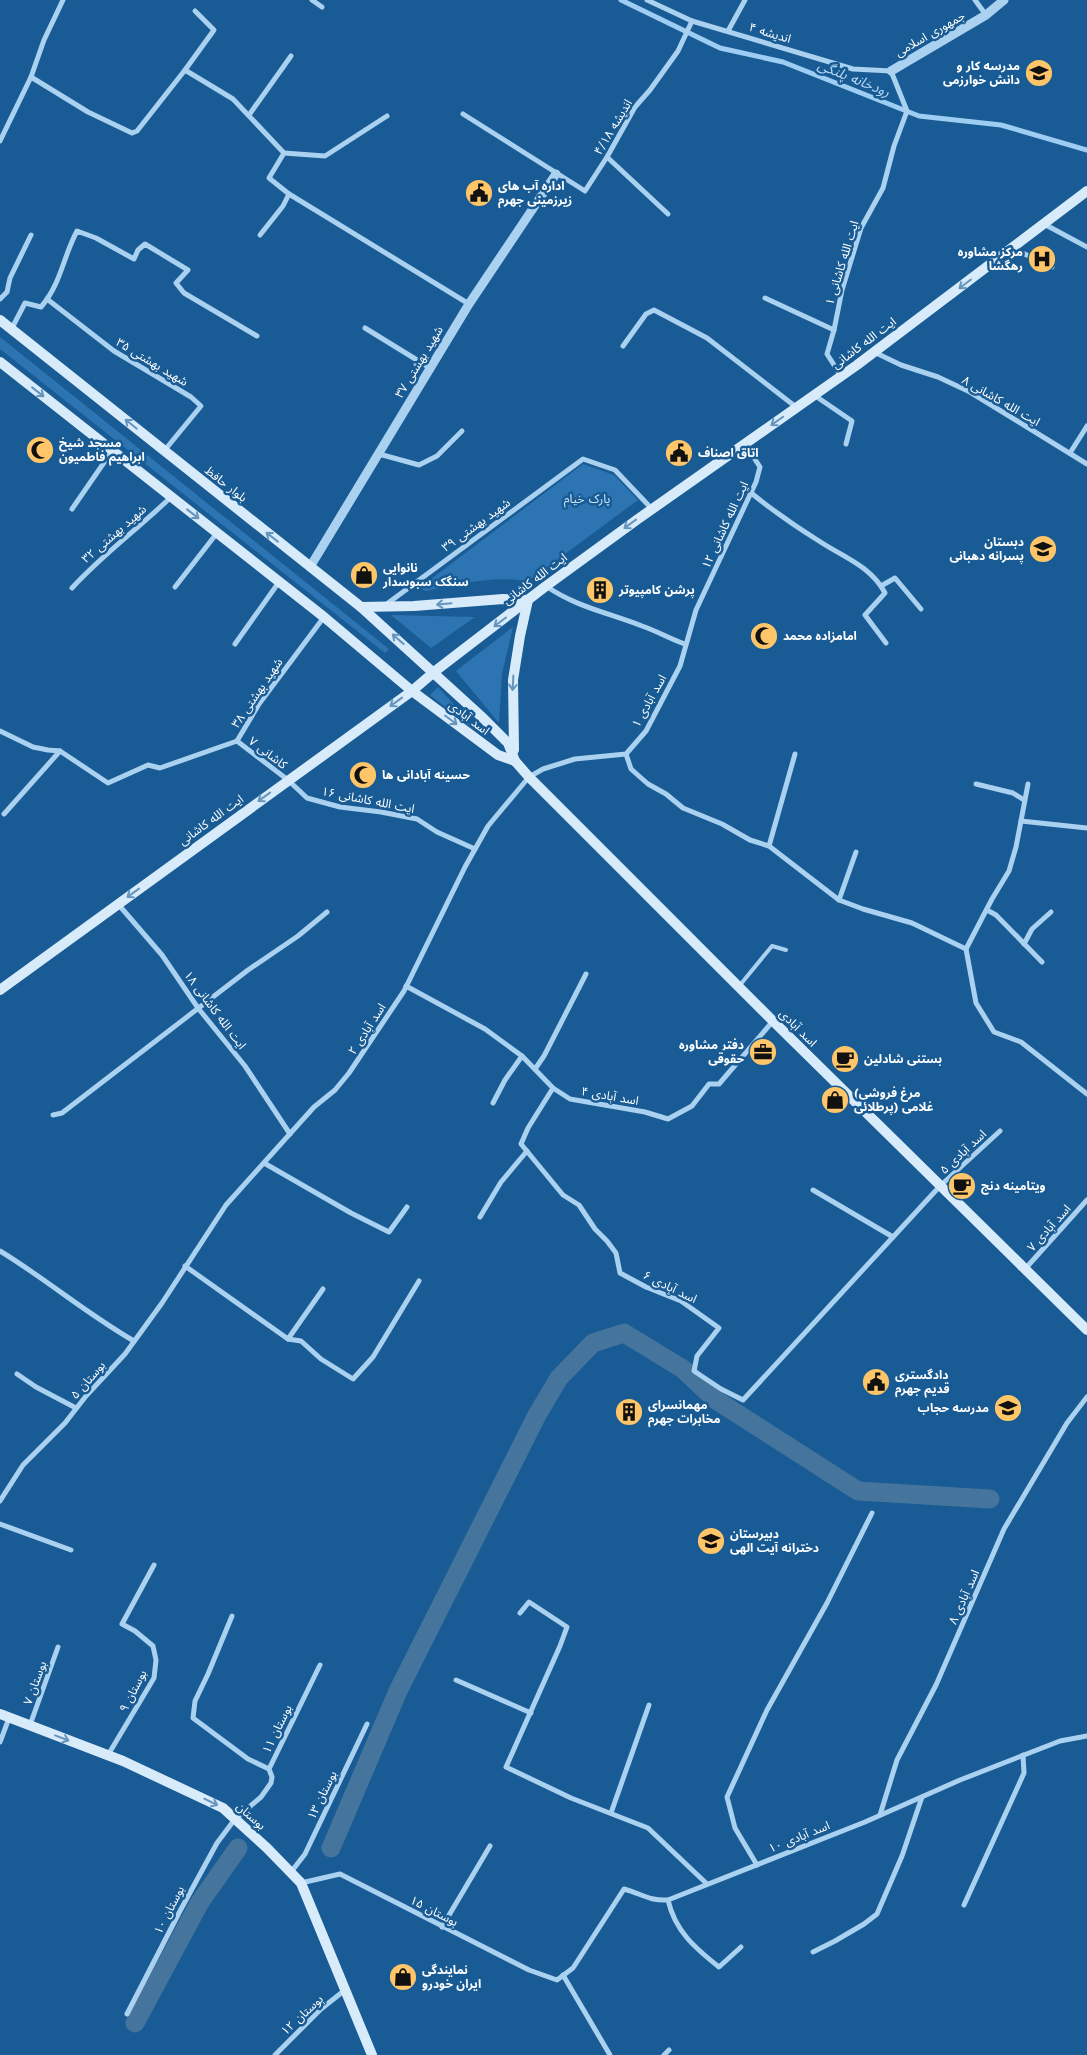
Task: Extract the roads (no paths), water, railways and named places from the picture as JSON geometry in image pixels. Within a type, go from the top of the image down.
[{"type":"main road","name":"ایت الله کاشانی","points":[[0,990],[412,691],[546,586],[874,352],[1087,190]]},
{"type":"main road","name":"بلوار حافظ","points":[[0,320],[361,607],[434,672]]},
{"type":"main road","points":[[0,362],[324,617],[412,691]]},
{"type":"main road","points":[[361,607],[414,606],[503,599],[528,600],[513,680],[515,761]]},
{"type":"main road","name":"اسد آبادی","points":[[434,672],[508,743],[515,761],[529,777],[773,1021],[1087,1330]]},
{"type":"main road","name":"اسد آبادی","points":[[412,691],[498,755],[515,761]]},
{"type":"main road","name":"بوستان","points":[[4,1716],[108,1755],[223,1808],[267,1848],[301,1884],[372,2055]]},
{"type":"street","points":[[0,141],[31,77],[44,40],[63,0]]},
{"type":"street","points":[[312,0],[322,7]]},
{"type":"street","name":"اندیشه ۴","points":[[647,0],[692,21],[853,69],[891,71]]},
{"type":"street","points":[[728,31],[745,0]]},
{"type":"street","points":[[975,0],[986,16]]},
{"type":"street","name":"جمهوری اسلامی","points":[[891,71],[986,16],[1004,0]]},
{"type":"street","points":[[31,77],[88,112],[132,132],[137,131],[214,30],[195,11]]},
{"type":"street","name":"اندیشه ۴/۱۸","points":[[556,174],[585,191],[607,157],[635,107],[650,90],[678,51],[692,21]]},
{"type":"street","points":[[249,115],[291,56]]},
{"type":"street","points":[[185,70],[233,99],[284,153],[325,156],[387,116]]},
{"type":"street","name":"ایت الله کاشانی ۱","points":[[841,376],[827,354],[842,290],[861,228],[883,188],[894,146],[907,111],[891,71]]},
{"type":"street","points":[[463,114],[500,138],[518,147],[556,174]]},
{"type":"street","points":[[284,153],[269,178],[289,194],[469,304]]},
{"type":"street","points":[[607,157],[668,214]]},
{"type":"street","name":"شهید بهشتی ۳۷","points":[[310,567],[469,304],[556,174]]},
{"type":"street","points":[[260,235],[283,206],[289,194]]},
{"type":"street","points":[[1044,223],[1087,247]]},
{"type":"street","points":[[12,328],[25,303],[40,307],[47,300],[61,276],[77,231],[96,238],[134,258],[138,250],[145,244],[174,261],[188,270],[176,282],[184,293],[256,336]]},
{"type":"street","points":[[0,299],[7,292],[10,278],[31,235]]},
{"type":"street","points":[[1012,248],[1052,267]]},
{"type":"street","points":[[765,298],[834,330]]},
{"type":"street","name":"شهید بهشتی ۳۵","points":[[47,300],[114,351],[191,397],[201,406],[164,451]]},
{"type":"street","points":[[623,346],[646,314],[654,310],[707,338],[796,408]]},
{"type":"street","points":[[365,328],[430,368]]},
{"type":"street","name":"ایت الله کاشانی ۸","points":[[874,352],[938,377],[970,392],[1087,464]]},
{"type":"street","points":[[814,395],[852,421],[846,444]]},
{"type":"street","points":[[1070,452],[1087,426]]},
{"type":"street","points":[[378,454],[419,465],[437,456],[462,431]]},
{"type":"street","name":"ایت الله کاشانی ۱۲","points":[[685,644],[696,610],[756,482],[760,467],[744,444]]},
{"type":"street","points":[[72,509],[112,450]]},
{"type":"street","name":"شهید بهشتی ۳۹","points":[[381,607],[583,459],[615,470],[652,509]]},
{"type":"street","points":[[750,492],[798,528],[862,566],[881,586],[885,593],[866,615],[886,643]]},
{"type":"street","name":"شهید بهشتی ۳۲","points":[[72,588],[94,563],[111,552],[171,497]]},
{"type":"street","points":[[175,587],[218,533]]},
{"type":"street","points":[[881,586],[895,578],[921,609]]},
{"type":"street","points":[[235,644],[279,582]]},
{"type":"street","points":[[546,586],[560,596],[586,608],[644,626],[665,637],[685,644]]},
{"type":"street","name":"شهید بهشتی ۳۸","points":[[0,731],[33,747],[60,751],[108,783],[148,765],[160,768],[237,741],[259,704],[324,617]]},
{"type":"street","name":"اسد آبادی ۱","points":[[626,754],[646,731],[656,713],[680,666],[685,644]]},
{"type":"street","name":"کاشانی ۷","points":[[237,741],[288,780]]},
{"type":"street","points":[[4,814],[60,751]]},
{"type":"street","points":[[529,777],[544,769],[575,759],[626,754],[631,770],[683,808],[722,824],[750,840],[769,846],[839,900],[912,924],[966,948]]},
{"type":"street","points":[[769,846],[795,754]]},
{"type":"street","name":"اسد آبادی ۲","points":[[185,1266],[226,1205],[314,1108],[335,1090],[378,1032],[406,986],[488,826],[529,777]]},
{"type":"street","name":"ایت الله کاشانی ۱۶","points":[[288,780],[307,798],[340,807],[417,819],[437,832],[475,849]]},
{"type":"street","points":[[976,784],[1013,793],[1024,800]]},
{"type":"street","points":[[1028,784],[1009,871],[966,948],[976,1003],[994,1032],[1021,1042],[1087,1094]]},
{"type":"street","points":[[1021,821],[1087,828]]},
{"type":"street","points":[[839,900],[856,852]]},
{"type":"street","name":"ایت الله کاشانی ۱۸","points":[[118,904],[162,955],[198,1008],[245,1066],[290,1134]]},
{"type":"street","points":[[987,910],[996,915],[1042,962]]},
{"type":"street","points":[[53,1115],[62,1113],[198,1008],[298,936],[327,912]]},
{"type":"street","points":[[1024,944],[1032,928],[1051,912]]},
{"type":"street","points":[[535,1069],[544,1056],[586,974]]},
{"type":"street","name":"اسد آبادی ۴","points":[[406,986],[485,1029],[522,1056],[553,1088],[570,1099],[646,1112],[668,1119],[692,1106],[709,1084],[719,1084],[773,1021]]},
{"type":"street","points":[[493,1103],[505,1080],[522,1056]]},
{"type":"street","points":[[480,1217],[502,1182],[527,1151],[521,1144],[528,1128],[553,1088]]},
{"type":"street","name":"اسد آبادی ۵","points":[[940,1186],[1000,1131]]},
{"type":"street","name":"اسد آبادی ۶","points":[[527,1151],[563,1195],[579,1205],[594,1228],[607,1240],[616,1253],[620,1273],[646,1287],[681,1301],[720,1328],[697,1356],[694,1371],[721,1390],[743,1400],[940,1186]]},
{"type":"street","points":[[264,1163],[351,1214],[389,1232],[407,1208]]},
{"type":"street","points":[[812,1190],[893,1237]]},
{"type":"street","name":"اسد آبادی ۷","points":[[1025,1269],[1087,1200]]},
{"type":"street","points":[[0,1251],[77,1302],[111,1328],[134,1341]]},
{"type":"street","points":[[185,1266],[288,1339],[301,1342],[321,1359],[353,1379],[373,1357],[420,1281]]},
{"type":"street","name":"بوستان ۵","points":[[0,1501],[23,1465],[64,1423],[134,1341],[162,1303],[185,1266]]},
{"type":"street","points":[[288,1339],[323,1289]]},
{"type":"street","points":[[18,1374],[36,1387],[76,1408]]},
{"type":"street","name":"اسد آبادی ۸","points":[[880,1815],[897,1760],[936,1685],[1004,1529],[1067,1423],[1087,1397]]},
{"type":"street","points":[[757,1864],[735,1828],[727,1796],[767,1710],[827,1603],[872,1513]]},
{"type":"street","points":[[0,1524],[71,1550]]},
{"type":"street","name":"بوستان ۹","points":[[108,1755],[154,1678],[156,1660],[154,1646],[135,1630],[122,1624],[154,1565]]},
{"type":"street","points":[[520,1613],[529,1602],[566,1627],[531,1713],[506,1767],[571,1798],[648,1828],[707,1884]]},
{"type":"street","points":[[232,1616],[195,1700],[193,1718],[248,1758],[269,1769]]},
{"type":"street","name":"بوستان ۷","points":[[30,1726],[58,1647]]},
{"type":"street","name":"بوستان ۱۱","points":[[235,1819],[261,1797],[271,1783],[272,1778],[269,1769],[320,1665]]},
{"type":"street","points":[[456,1680],[531,1713]]},
{"type":"street","points":[[610,1813],[648,1705]]},
{"type":"street","points":[[0,1742],[4,1716]]},
{"type":"street","name":"بوستان ۱۳","points":[[291,1873],[305,1854],[367,1724]]},
{"type":"street","name":"اسد آبادی ۱۰","points":[[668,1900],[880,1815],[1022,1755],[1060,1741],[1087,1736]]},
{"type":"street","points":[[964,1905],[1024,1773],[1022,1755]]},
{"type":"street","points":[[813,1952],[842,1937],[877,1914],[902,1856],[922,1797]]},
{"type":"street","name":"بوستان ۱۰","points":[[127,2014],[201,1870],[217,1843],[235,1819]]},
{"type":"street","points":[[442,1927],[490,1846]]},
{"type":"street","name":"بوستان ۱۵","points":[[301,1884],[340,1874],[529,1970],[557,1980],[563,1975]]},
{"type":"street","points":[[610,2055],[563,1975],[573,1968],[624,1889],[639,1893],[654,1901],[668,1900],[672,1917],[678,1925],[696,1948],[719,1967],[741,1947]]},
{"type":"street","name":"۱۲ بوستان","points":[[275,2055],[321,2009],[345,1990]]},
{"type":"street","points":[[664,2055],[670,2050]]},
{"type":"lane","points":[[739,987],[772,946],[786,950]]},
{"type":"waterway","name":"رودخانه پلنگی","points":[[621,0],[720,48],[783,62],[919,116],[1001,125],[1087,150]]},
{"type":"waterway","points":[[331,1848],[398,1691],[537,1415],[559,1378],[593,1343],[624,1333],[683,1369],[716,1400],[858,1491],[990,1499]]},
{"type":"waterway","points":[[135,2023],[200,1902],[238,1848]]},
{"type":"place","name":"مدرسه کار و دانش خوارزمی","points":[[1039,73]]},
{"type":"place","name":"اداره آب های زیرزمینی جهرم","points":[[479,193]]},
{"type":"place","name":"مرکز مشاوره رهگشا","points":[[1042,259]]},
{"type":"place","name":"مسجد شیخ ابراهیم فاطمیون","points":[[40,450]]},
{"type":"place","name":"اتاق اصناف","points":[[679,453]]},
{"type":"place","name":"دبستان پسرانه دهبانی","points":[[1043,549]]},
{"type":"place","name":"نانوایی سنگک سبوسدار","points":[[364,575]]},
{"type":"place","name":"پرشن کامپیوتر","points":[[600,590]]},
{"type":"place","name":"امامزاده محمد","points":[[764,636]]},
{"type":"place","name":"حسینه آبادانی ها","points":[[363,775]]},
{"type":"place","name":"دفتر مشاوره حقوقی","points":[[763,1052]]},
{"type":"place","name":"بستنی شادلین","points":[[845,1059]]},
{"type":"place","name":"(مرغ فروشی غلامی (پرطلائی","points":[[835,1100]]},
{"type":"place","name":"ویتامینه دنج","points":[[962,1186]]},
{"type":"place","name":"دادگستری قدیم جهرم","points":[[876,1382]]},
{"type":"place","name":"مدرسه حجاب","points":[[1008,1408]]},
{"type":"place","name":"مهمانسرای مخابرات جهرم","points":[[629,1412]]},
{"type":"place","name":"دبیرستان دخترانه آیت الهی","points":[[711,1541]]},
{"type":"place","name":"نمایندگی ایران خودرو","points":[[403,1977]]},
{"type":"park label","name":"پارک خیام","points":[[587,499]]}]
